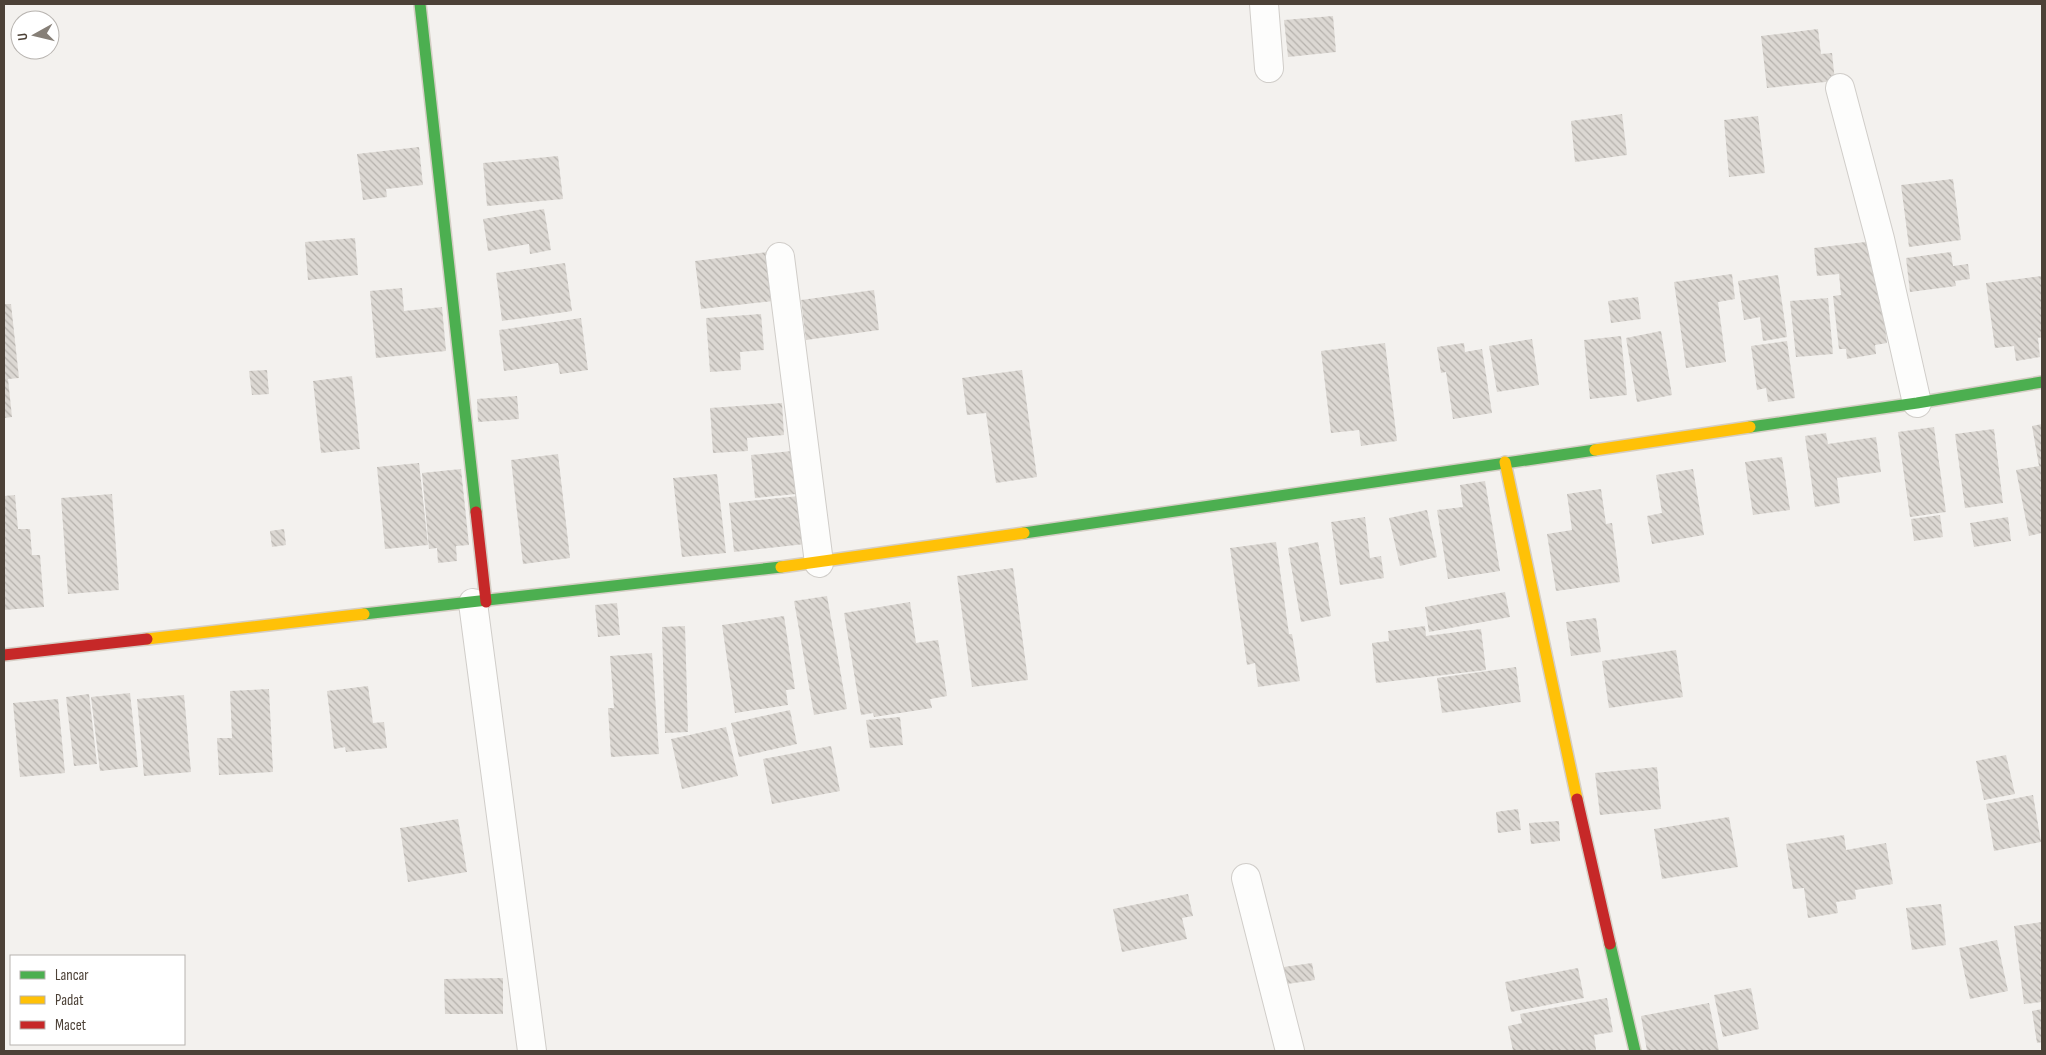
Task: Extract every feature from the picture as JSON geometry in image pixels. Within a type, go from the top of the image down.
[{"type":"street","points":[[420,4],[479,603],[532,1051]]},
{"type":"street","points":[[1264,4],[1269,68]]},
{"type":"street","points":[[1840,88],[1880,239],[1917,403]]},
{"type":"street","points":[[780,257],[819,563]]},
{"type":"street","points":[[4,655],[479,603],[819,563],[1917,403],[2042,382]]},
{"type":"street","points":[[1506,462],[1578,804],[1636,1051]]},
{"type":"street","points":[[1246,878],[1290,1051]]},
{"type":"building","points":[[1333,16],[1336,52],[1288,57],[1284,20]]},
{"type":"building","points":[[1818,29],[1821,54],[1832,53],[1835,81],[1767,88],[1761,36]]},
{"type":"building","points":[[1622,114],[1627,155],[1575,162],[1571,121]]},
{"type":"building","points":[[1758,116],[1765,173],[1729,177],[1724,120]]},
{"type":"building","points":[[419,147],[423,185],[386,189],[387,197],[363,200],[357,154]]},
{"type":"building","points":[[558,156],[563,199],[487,206],[483,163]]},
{"type":"building","points":[[1953,179],[1961,240],[1909,247],[1901,185]]},
{"type":"building","points":[[544,209],[551,250],[530,254],[529,244],[488,251],[483,219]]},
{"type":"building","points":[[355,238],[358,275],[308,280],[305,242]]},
{"type":"building","points":[[1874,241],[1887,343],[1875,345],[1876,354],[1847,359],[1846,349],[1839,349],[1833,296],[1841,295],[1839,274],[1817,276],[1814,248]]},
{"type":"building","points":[[767,252],[773,301],[701,309],[695,261]]},
{"type":"building","points":[[1951,252],[1953,266],[1968,264],[1970,279],[1955,281],[1956,286],[1910,292],[1906,258]]},
{"type":"building","points":[[565,263],[572,311],[502,321],[496,273]]},
{"type":"building","points":[[1732,274],[1735,299],[1718,302],[1726,362],[1686,368],[1674,282]]},
{"type":"building","points":[[1778,275],[1787,337],[1763,341],[1760,317],[1744,320],[1738,281]]},
{"type":"building","points":[[2042,276],[2042,337],[2038,338],[2040,357],[2016,361],[2014,346],[1995,348],[1986,283]]},
{"type":"building","points":[[402,288],[404,311],[442,307],[446,351],[376,358],[370,291]]},
{"type":"building","points":[[874,290],[879,330],[806,340],[801,300]]},
{"type":"building","points":[[1638,297],[1641,319],[1611,323],[1608,301]]},
{"type":"building","points":[[1828,298],[1833,354],[1796,357],[1790,301]]},
{"type":"building","points":[[4,304],[11,304],[19,378],[8,379],[12,417],[4,418]]},
{"type":"building","points":[[761,314],[764,350],[740,352],[741,370],[710,372],[706,318]]},
{"type":"building","points":[[581,318],[588,370],[560,374],[558,363],[504,371],[499,330]]},
{"type":"building","points":[[1661,331],[1672,395],[1637,402],[1626,338]]},
{"type":"building","points":[[1621,336],[1627,395],[1590,399],[1584,340]]},
{"type":"building","points":[[1532,339],[1539,385],[1497,392],[1489,346]]},
{"type":"building","points":[[1787,341],[1795,398],[1768,402],[1766,388],[1757,390],[1751,346]]},
{"type":"building","points":[[1385,343],[1397,441],[1361,446],[1359,430],[1331,433],[1321,351]]},
{"type":"building","points":[[1464,343],[1465,352],[1482,349],[1492,413],[1453,419],[1446,372],[1441,373],[1437,347]]},
{"type":"building","points":[[267,370],[269,394],[252,395],[249,371]]},
{"type":"building","points":[[1022,370],[1037,477],[996,483],[986,413],[967,415],[962,378]]},
{"type":"building","points":[[352,376],[360,449],[321,453],[313,381]]},
{"type":"building","points":[[517,396],[519,419],[478,422],[477,399]]},
{"type":"building","points":[[782,403],[784,435],[747,438],[748,451],[713,453],[710,408]]},
{"type":"building","points":[[2042,424],[2042,533],[2029,536],[2016,470],[2039,466],[2032,426]]},
{"type":"building","points":[[1934,427],[1946,512],[1910,517],[1898,432]]},
{"type":"building","points":[[1994,429],[2003,503],[1965,508],[1955,434]]},
{"type":"building","points":[[1826,433],[1828,444],[1876,437],[1881,472],[1837,478],[1840,503],[1815,507],[1805,436]]},
{"type":"building","points":[[792,451],[796,494],[755,498],[751,455]]},
{"type":"building","points":[[558,454],[570,558],[523,564],[511,460]]},
{"type":"building","points":[[1782,457],[1790,510],[1753,515],[1745,462]]},
{"type":"building","points":[[419,463],[428,545],[385,549],[377,467]]},
{"type":"building","points":[[461,469],[469,545],[456,546],[457,561],[438,563],[437,548],[429,549],[422,473]]},
{"type":"building","points":[[1693,469],[1704,535],[1652,544],[1647,516],[1662,513],[1656,475]]},
{"type":"building","points":[[717,474],[726,553],[682,557],[673,478]]},
{"type":"building","points":[[1485,481],[1500,571],[1448,579],[1437,510],[1463,507],[1460,485]]},
{"type":"building","points":[[1601,489],[1606,524],[1612,523],[1620,582],[1556,591],[1547,534],[1572,530],[1567,494]]},
{"type":"building","points":[[112,494],[119,590],[68,594],[61,498]]},
{"type":"building","points":[[15,495],[18,529],[30,529],[32,555],[40,555],[44,607],[4,610],[4,496]]},
{"type":"building","points":[[799,496],[805,544],[734,552],[729,503]]},
{"type":"building","points":[[1427,510],[1437,557],[1400,566],[1389,518]]},
{"type":"building","points":[[1940,515],[1943,537],[1914,541],[1911,519]]},
{"type":"building","points":[[1365,517],[1370,558],[1381,556],[1384,578],[1340,585],[1331,522]]},
{"type":"building","points":[[2008,517],[2011,541],[1974,547],[1970,523]]},
{"type":"building","points":[[284,529],[286,545],[272,547],[270,531]]},
{"type":"building","points":[[1276,542],[1289,634],[1292,634],[1300,681],[1258,687],[1255,663],[1247,665],[1230,548]]},
{"type":"building","points":[[1318,542],[1331,616],[1301,622],[1288,548]]},
{"type":"building","points":[[1013,568],[1028,680],[972,687],[957,576]]},
{"type":"building","points":[[1505,592],[1510,617],[1429,632],[1425,607]]},
{"type":"building","points":[[827,596],[847,709],[814,715],[794,601]]},
{"type":"building","points":[[910,602],[916,643],[938,640],[947,696],[930,699],[932,708],[874,717],[873,713],[861,715],[844,613]]},
{"type":"building","points":[[617,603],[620,635],[598,637],[595,605]]},
{"type":"building","points":[[784,616],[795,689],[786,690],[788,705],[735,713],[722,625]]},
{"type":"building","points":[[1596,618],[1601,652],[1571,656],[1566,622]]},
{"type":"building","points":[[685,626],[688,732],[665,733],[662,627]]},
{"type":"building","points":[[1425,626],[1426,636],[1481,629],[1486,670],[1376,683],[1372,643],[1389,641],[1388,631]]},
{"type":"building","points":[[1676,650],[1683,697],[1609,708],[1602,661]]},
{"type":"building","points":[[652,653],[659,754],[611,757],[608,708],[614,708],[610,656]]},
{"type":"building","points":[[1516,667],[1521,702],[1442,713],[1437,678]]},
{"type":"building","points":[[368,686],[373,723],[384,722],[387,748],[346,752],[345,747],[334,749],[327,691]]},
{"type":"building","points":[[269,689],[273,772],[219,775],[217,738],[232,738],[230,691]]},
{"type":"building","points":[[130,693],[138,767],[100,771],[91,697]]},
{"type":"building","points":[[89,694],[97,764],[74,766],[66,697]]},
{"type":"building","points":[[184,695],[191,772],[144,776],[137,699]]},
{"type":"building","points":[[58,699],[65,773],[20,777],[13,703]]},
{"type":"building","points":[[790,710],[797,744],[739,757],[731,723]]},
{"type":"building","points":[[900,717],[903,745],[870,748],[866,720]]},
{"type":"building","points":[[726,727],[738,776],[682,789],[671,739]]},
{"type":"building","points":[[831,746],[840,791],[772,804],[763,759]]},
{"type":"building","points":[[2006,755],[2015,794],[1984,800],[1976,761]]},
{"type":"building","points":[[1657,767],[1661,809],[1600,815],[1595,773]]},
{"type":"building","points":[[2033,795],[2041,842],[1994,851],[1986,804]]},
{"type":"building","points":[[1518,809],[1521,830],[1498,833],[1496,812]]},
{"type":"building","points":[[1729,817],[1738,867],[1662,879],[1654,829]]},
{"type":"building","points":[[458,819],[467,872],[408,882],[400,828]]},
{"type":"building","points":[[1559,821],[1560,841],[1531,844],[1529,823]]},
{"type":"building","points":[[1844,835],[1846,850],[1886,843],[1893,884],[1855,890],[1856,899],[1836,902],[1838,913],[1808,918],[1804,888],[1793,889],[1786,844]]},
{"type":"building","points":[[1188,894],[1193,916],[1182,918],[1187,939],[1122,952],[1113,909]]},
{"type":"building","points":[[1941,904],[1946,945],[1912,950],[1906,908]]},
{"type":"building","points":[[2042,922],[2042,1002],[2024,1004],[2014,926]]},
{"type":"building","points":[[1997,940],[2008,991],[1970,999],[1959,948]]},
{"type":"building","points":[[1312,963],[1315,980],[1280,985],[1277,968]]},
{"type":"building","points":[[1578,968],[1584,998],[1511,1012],[1505,982]]},
{"type":"building","points":[[503,978],[503,1014],[445,1014],[444,979]]},
{"type":"building","points":[[1751,988],[1759,1029],[1723,1037],[1714,995]]},
{"type":"building","points":[[1607,998],[1613,1032],[1594,1035],[1596,1050],[1513,1051],[1508,1026],[1522,1023],[1520,1014]]},
{"type":"building","points":[[1709,1003],[1719,1051],[1647,1051],[1641,1016]]},
{"type":"building","points":[[2042,1009],[2042,1042],[2037,1043],[2032,1011]]},
{"type":"traffic: fast","points":[[420,4],[476,512]]},
{"type":"traffic: fast","points":[[1750,427],[1917,403],[2042,382]]},
{"type":"traffic: fast","points":[[1024,533],[1595,450]]},
{"type":"traffic: fast","points":[[364,614],[781,567]]},
{"type":"traffic: fast","points":[[1610,944],[1635,1051]]},
{"type":"traffic: slow","points":[[1595,450],[1750,427]]},
{"type":"traffic: slow","points":[[1505,462],[1577,799]]},
{"type":"traffic: slow","points":[[781,567],[1024,533]]},
{"type":"traffic: slow","points":[[147,639],[364,614]]},
{"type":"traffic: jam","points":[[476,512],[486,602]]},
{"type":"traffic: jam","points":[[4,655],[147,639]]},
{"type":"traffic: jam","points":[[1577,799],[1610,944]]}]
